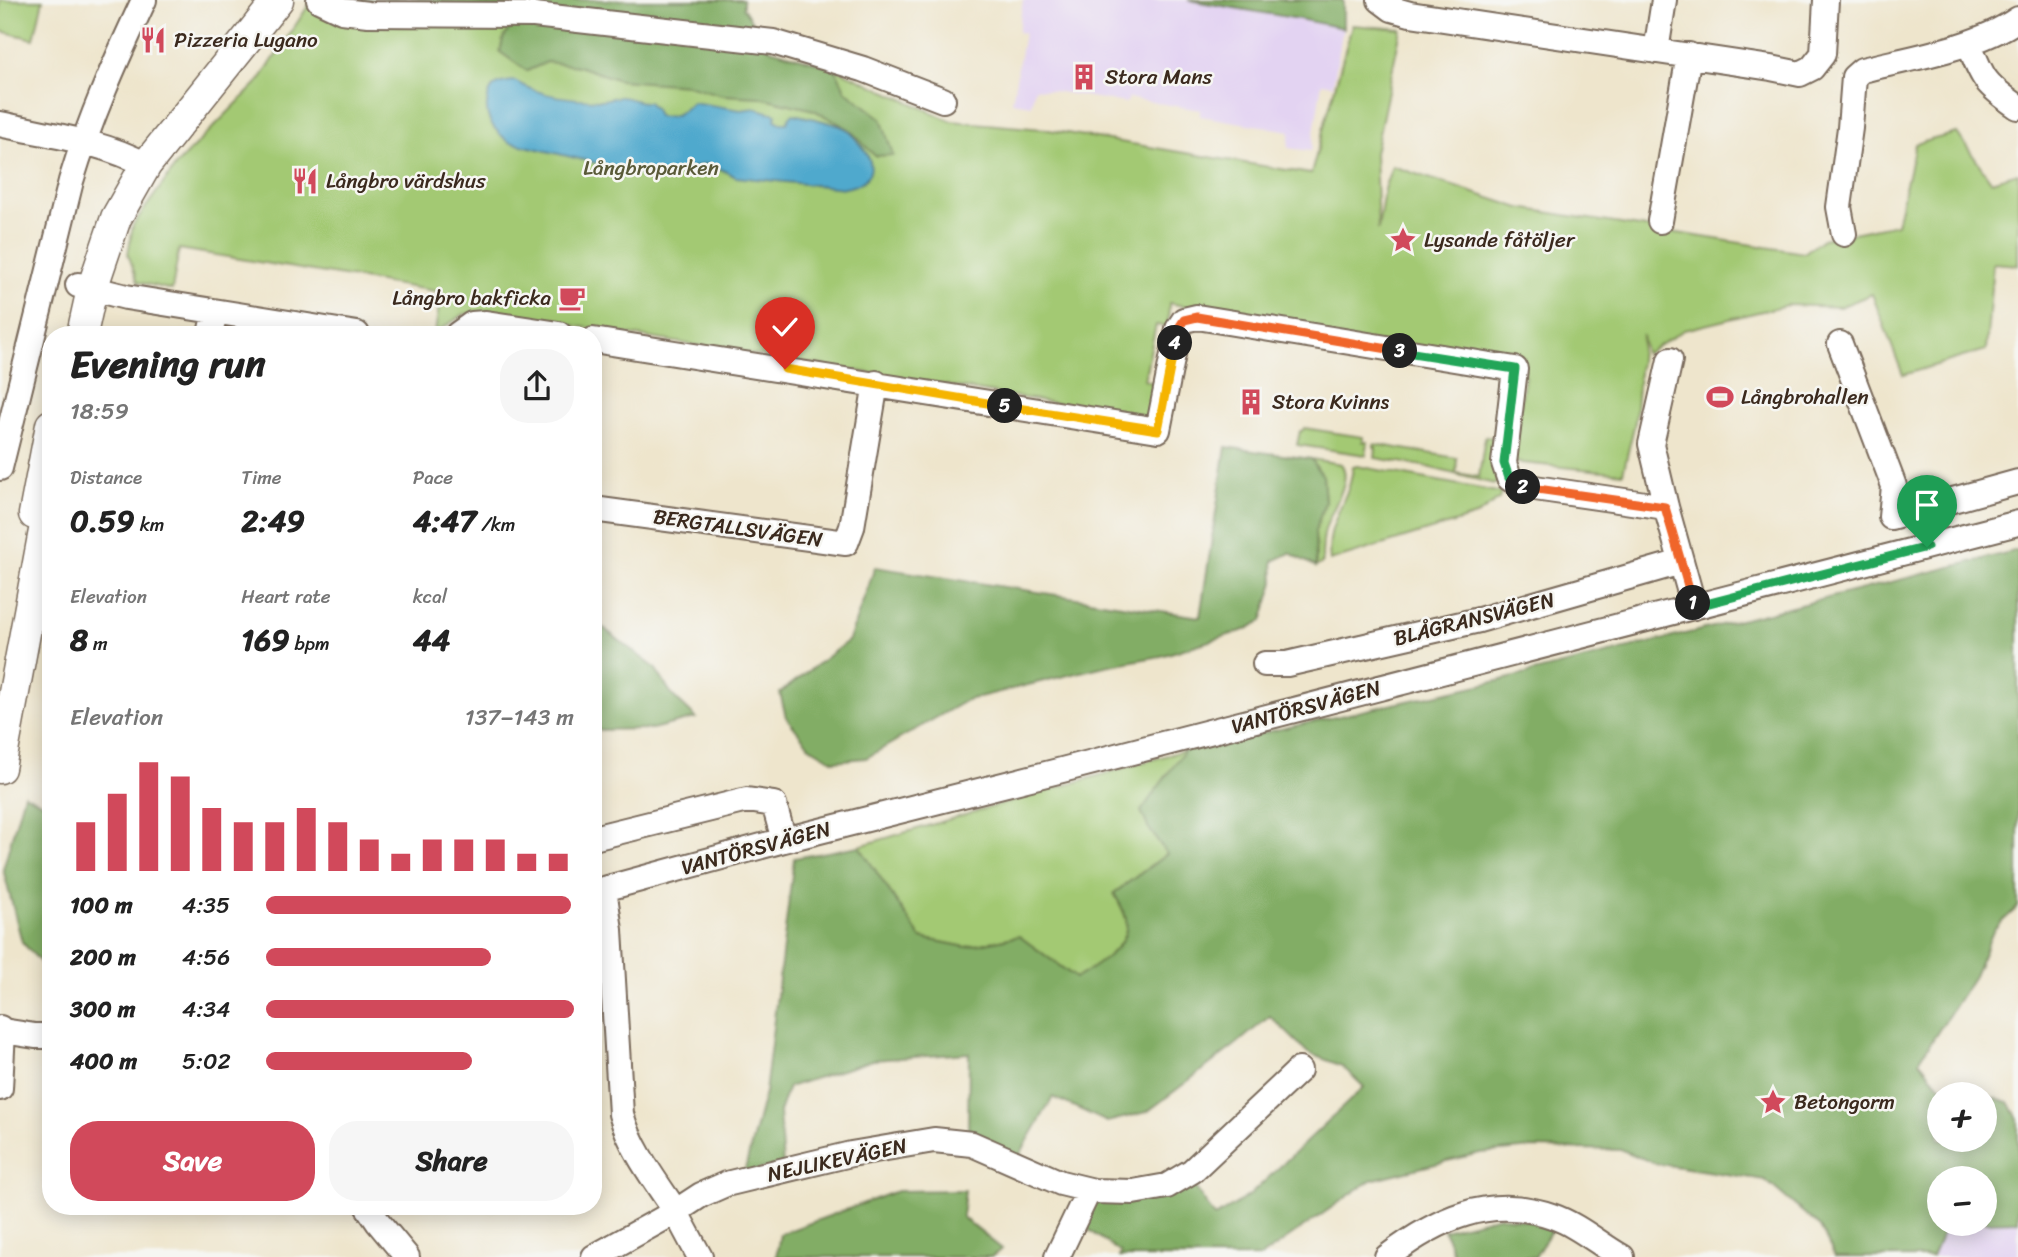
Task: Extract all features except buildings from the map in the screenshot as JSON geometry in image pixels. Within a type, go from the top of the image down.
[{"type":"main road","points":[[138,161],[150,128],[256,0]]},
{"type":"main road","points":[[71,326],[85,287],[104,215],[138,161],[278,0]]},
{"type":"main road","points":[[83,326],[85,287]]},
{"type":"main road","points":[[0,693],[42,472]]},
{"type":"main road","points":[[0,768],[42,542]]},
{"type":"street","points":[[0,468],[82,142],[144,0]]},
{"type":"street","points":[[319,0],[342,11],[368,14],[534,15],[773,42],[863,69],[943,100]]},
{"type":"street","points":[[1380,0],[1392,9],[1410,14],[1800,74],[1812,68],[1824,54],[1826,0]]},
{"type":"street","points":[[1656,51],[1664,0]]},
{"type":"street","points":[[1844,234],[1839,207],[1854,78],[1861,70],[1969,43],[1998,32],[2018,19]]},
{"type":"street","points":[[1969,43],[1979,70],[1990,86],[2018,107]]},
{"type":"street","points":[[1660,221],[1689,55]]},
{"type":"street","points":[[1812,68],[1830,70],[1854,78]]},
{"type":"street","points":[[0,124],[82,142],[138,161]]},
{"type":"street","points":[[85,287],[212,323],[293,326]]},
{"type":"street","points":[[602,341],[1158,430],[1178,329],[1184,320],[1197,317],[1515,369],[1504,463],[1509,478],[1521,486],[1665,507]]},
{"type":"street","points":[[469,326],[486,323],[506,326]]},
{"type":"street","points":[[1840,344],[1894,486],[1891,517],[2018,482]]},
{"type":"street","points":[[1670,360],[1651,444],[1665,507],[1694,607]]},
{"type":"street","name":"BERGTALLSVÄGEN","points":[[602,510],[846,543],[852,527],[876,383]]},
{"type":"street","name":"VANTÖRSVÄGEN","points":[[602,889],[783,840],[2018,523]]},
{"type":"street","name":"BLÅGRANSVÄGEN","points":[[1265,664],[1287,664],[1479,620],[1681,562]]},
{"type":"street","points":[[602,836],[747,800],[774,804],[783,840]]},
{"type":"street","points":[[602,901],[610,930],[621,1114],[626,1132],[700,1257]]},
{"type":"street","points":[[0,1088],[2,1030],[42,1036]]},
{"type":"street","name":"NEJLIKEVÄGEN","points":[[594,1257],[701,1195],[726,1185],[851,1154],[934,1140],[972,1144],[1061,1183],[1089,1190],[1133,1192],[1167,1186],[1192,1171],[1299,1070]]},
{"type":"street","points":[[1057,1257],[1089,1190]]},
{"type":"street","points":[[1387,1257],[1431,1228],[1463,1214],[1491,1208],[1515,1207],[1553,1217],[1622,1257]]},
{"type":"street","points":[[374,1215],[407,1257]]},
{"type":"shaded area","points":[[1023,0],[1188,0],[1343,28],[1333,85],[1322,83],[1311,151],[1288,148],[1290,131],[1200,116],[1200,110],[1128,98],[1126,103],[1035,88],[1031,105],[1012,102],[1024,33],[1018,32]]},
{"type":"shaded area","points":[[2018,1221],[2018,1257],[1932,1257],[1941,1236],[1997,1236],[1997,1222]]},
{"type":"green space","points":[[0,0],[43,0],[34,39],[0,31]]},
{"type":"green space","name":"Långbroparken","points":[[312,0],[737,0],[770,49],[835,68],[951,121],[1043,129],[1311,174],[1352,25],[1401,29],[1375,153],[1378,230],[1384,189],[1392,166],[1520,208],[1804,253],[1823,239],[1897,224],[1915,144],[1957,133],[1991,181],[2018,173],[2018,265],[1993,263],[1986,350],[1903,375],[1872,294],[1840,307],[1787,305],[1684,330],[1645,354],[1642,335],[1635,422],[1623,473],[1512,462],[1525,375],[1169,303],[1168,327],[1156,325],[1144,380],[1156,384],[1150,418],[602,330],[602,326],[576,326],[489,312],[464,314],[446,326],[436,326],[441,292],[179,249],[172,290],[138,282],[128,254],[133,225],[178,163],[259,81]]},
{"type":"green space","points":[[355,0],[743,0],[743,8],[770,49],[835,68],[846,91],[881,118],[893,155],[875,156],[849,129],[814,110],[759,97],[722,95],[687,85],[619,80],[578,66],[547,62],[527,71],[500,52],[503,39],[524,7],[419,8]]},
{"type":"green space","points":[[1188,0],[1343,0],[1343,28],[1299,19]]},
{"type":"green space","points":[[1304,428],[1363,437],[1363,442],[1368,442],[1366,455],[1297,445],[1300,431]]},
{"type":"green space","points":[[1485,436],[1498,442],[1499,482],[1494,484],[1423,466],[1375,458],[1374,444],[1457,458],[1456,473],[1479,477]]},
{"type":"green space","points":[[1226,447],[1311,459],[1323,476],[1325,502],[1315,531],[1316,567],[1290,553],[1273,561],[1274,582],[1262,621],[1245,630],[1161,656],[1105,666],[967,700],[866,758],[834,761],[810,747],[786,717],[780,693],[849,640],[875,567],[1200,617]]},
{"type":"green space","points":[[1311,459],[1341,464],[1345,479],[1325,530],[1322,563],[1316,567],[1315,531],[1325,502],[1323,476]]},
{"type":"green space","points":[[1353,467],[1501,493],[1499,499],[1476,516],[1330,561],[1330,541],[1334,524],[1349,486]]},
{"type":"green space","points":[[2018,550],[2018,907],[1994,929],[1974,976],[1919,1061],[1937,1082],[1927,1082],[1927,1152],[1997,1152],[1997,1099],[2009,1102],[2018,1119],[2018,1221],[1997,1222],[1997,1166],[1927,1166],[1927,1236],[1941,1236],[1932,1257],[1835,1257],[1820,1227],[1765,1180],[1654,1163],[1622,1150],[1532,1148],[1480,1153],[1371,1180],[1261,1257],[1119,1257],[1121,1253],[1082,1225],[1090,1205],[1101,1200],[1191,1181],[1215,1217],[1250,1195],[1364,1087],[1342,1066],[1308,1053],[1270,1016],[1147,1112],[1107,1122],[1053,1097],[1019,1156],[968,1133],[969,1053],[873,1060],[788,1087],[779,1112],[783,1164],[744,1173],[765,1092],[794,858],[859,846],[921,938],[966,947],[1019,936],[1076,978],[1110,954],[1123,938],[1126,919],[1114,893],[1167,854],[1148,827],[1141,811],[1185,750],[1498,681]]},
{"type":"green space","points":[[602,627],[655,668],[673,696],[696,718],[652,729],[602,730]]},
{"type":"green space","points":[[1185,750],[1148,827],[1167,854],[1114,893],[1126,919],[1123,938],[1110,954],[1076,978],[1019,936],[966,947],[921,938],[859,846]]},
{"type":"green space","points":[[24,794],[42,803],[42,964],[22,942],[3,869]]},
{"type":"green space","points":[[965,1190],[962,1217],[1002,1249],[991,1257],[776,1257],[780,1234],[897,1191]]},
{"type":"green space","points":[[1500,1216],[1530,1221],[1552,1229],[1535,1257],[1454,1257],[1444,1230]]},
{"type":"water","points":[[515,81],[535,91],[556,96],[600,100],[622,97],[648,102],[658,116],[663,117],[677,114],[692,102],[741,110],[754,108],[776,114],[775,120],[781,123],[787,123],[794,114],[821,120],[850,132],[869,158],[870,171],[868,177],[845,188],[736,177],[715,166],[704,164],[676,173],[650,176],[509,142],[488,118],[487,105],[489,93],[494,86]]},
{"type":"place","name":"Pizzeria Lugano","points":[[153,40]]},
{"type":"place","name":"Stora Mans","points":[[1084,77]]},
{"type":"place","name":"Långbro värdshus","points":[[305,181]]},
{"type":"place","name":"Lysande fåtöljer","points":[[1403,240]]},
{"type":"place","name":"Långbro bakficka","points":[[572,298]]},
{"type":"place","name":"Långbrohallen","points":[[1720,397]]},
{"type":"place","name":"Stora Kvinns","points":[[1251,402]]},
{"type":"place","name":"Betongorm","points":[[1773,1102]]},
{"type":"route","points":[[785,369],[1158,430],[1178,329],[1184,320],[1197,317],[1515,369],[1504,463],[1509,478],[1521,486],[1665,507],[1694,607],[1927,547]]}]
